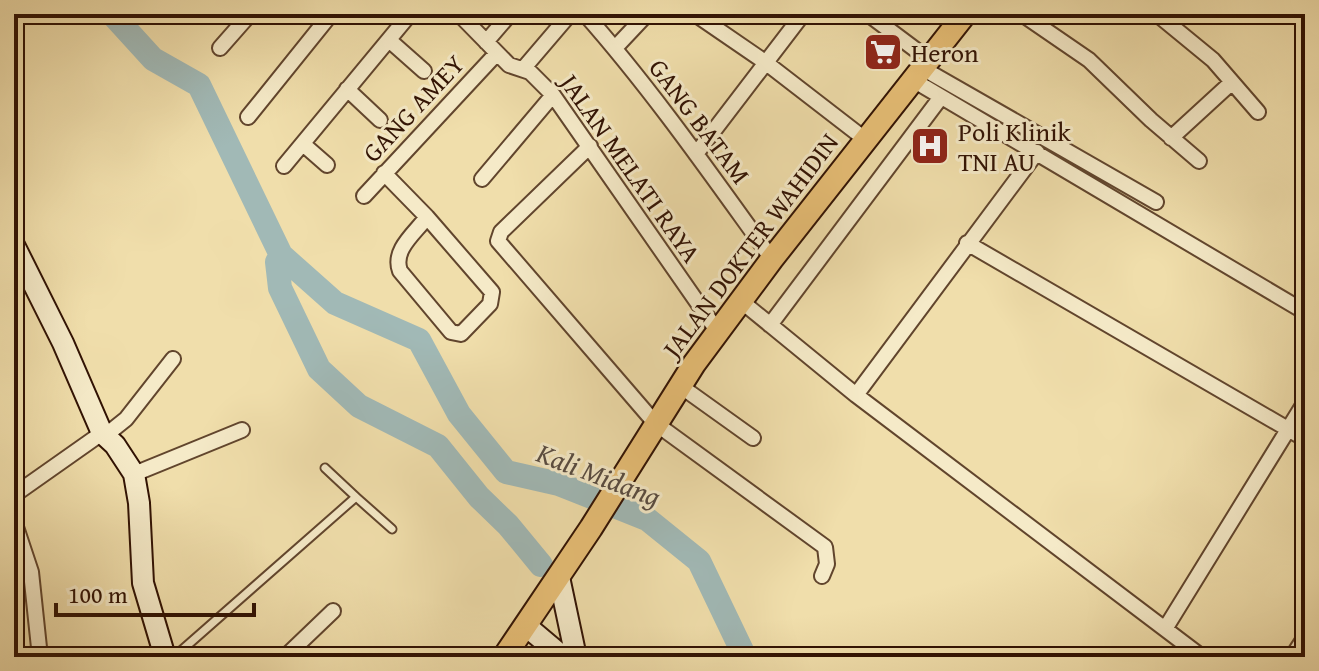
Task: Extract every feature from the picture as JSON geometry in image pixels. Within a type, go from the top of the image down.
[{"type":"main road","name":"JALAN DOKTER WAHIDIN","points":[[504,657],[559,577],[679,385],[772,259],[965,14]]},
{"type":"street","points":[[220,48],[250,14]]},
{"type":"street","points":[[248,117],[331,14]]},
{"type":"street","points":[[284,166],[410,14]]},
{"type":"street","name":"JALAN MELATI RAYA","points":[[459,14],[514,68],[534,75],[553,95],[718,332]]},
{"type":"street","name":"GANG AMEY","points":[[364,196],[492,48],[510,14]]},
{"type":"street","points":[[523,69],[570,14]]},
{"type":"street","name":"GANG BATAM","points":[[585,14],[696,154],[772,259]]},
{"type":"street","points":[[615,48],[647,14]]},
{"type":"street","points":[[695,14],[765,62],[866,140]]},
{"type":"street","points":[[696,154],[803,14]]},
{"type":"street","points":[[868,14],[921,69],[941,97],[1305,312]]},
{"type":"street","points":[[1022,14],[1103,72],[1199,161]]},
{"type":"street","points":[[1157,14],[1213,60],[1258,112]]},
{"type":"street","points":[[389,40],[424,71]]},
{"type":"street","points":[[921,69],[1156,202]]},
{"type":"street","points":[[1171,138],[1231,83]]},
{"type":"street","points":[[347,89],[380,120]]},
{"type":"street","points":[[482,179],[553,95]]},
{"type":"street","points":[[770,325],[941,97]]},
{"type":"street","points":[[303,144],[327,165]]},
{"type":"street","points":[[590,146],[501,232],[498,241],[655,423],[825,547],[827,564],[822,576]]},
{"type":"street","points":[[856,395],[1037,152]]},
{"type":"street","points":[[384,173],[427,217],[492,292],[490,304],[461,334],[451,332],[400,271],[397,263],[397,256],[427,217]]},
{"type":"street","points":[[967,243],[1305,439]]},
{"type":"street","points":[[14,245],[63,343],[102,433],[109,438],[134,474],[139,503],[143,583],[165,657]]},
{"type":"street","points":[[741,301],[856,395],[1202,657]]},
{"type":"street","points":[[14,495],[126,419],[173,359]]},
{"type":"street","points":[[679,385],[753,438]]},
{"type":"street","points":[[1165,629],[1305,402]]},
{"type":"street","points":[[134,474],[242,430]]},
{"type":"street","points":[[14,521],[28,559],[40,657]]},
{"type":"street","points":[[14,567],[28,559]]},
{"type":"street","points":[[559,577],[576,657]]},
{"type":"street","points":[[285,657],[333,611]]},
{"type":"street","points":[[525,625],[563,657]]},
{"type":"street","points":[[1292,657],[1305,637]]},
{"type":"lane","points":[[325,468],[392,529]]},
{"type":"lane","points":[[174,657],[356,497]]},
{"type":"waterway","name":"Kali Midang","points":[[112,14],[153,59],[199,85],[281,255],[335,303],[419,340],[459,414],[506,472],[559,484],[647,519],[699,561],[745,657]]},
{"type":"waterway","points":[[281,255],[277,262],[280,288],[319,369],[359,406],[438,446],[541,565]]},
{"type":"place","name":"Heron","points":[[883,52]]},
{"type":"place","name":"Poli Klinik TNI AU","points":[[930,146]]}]
